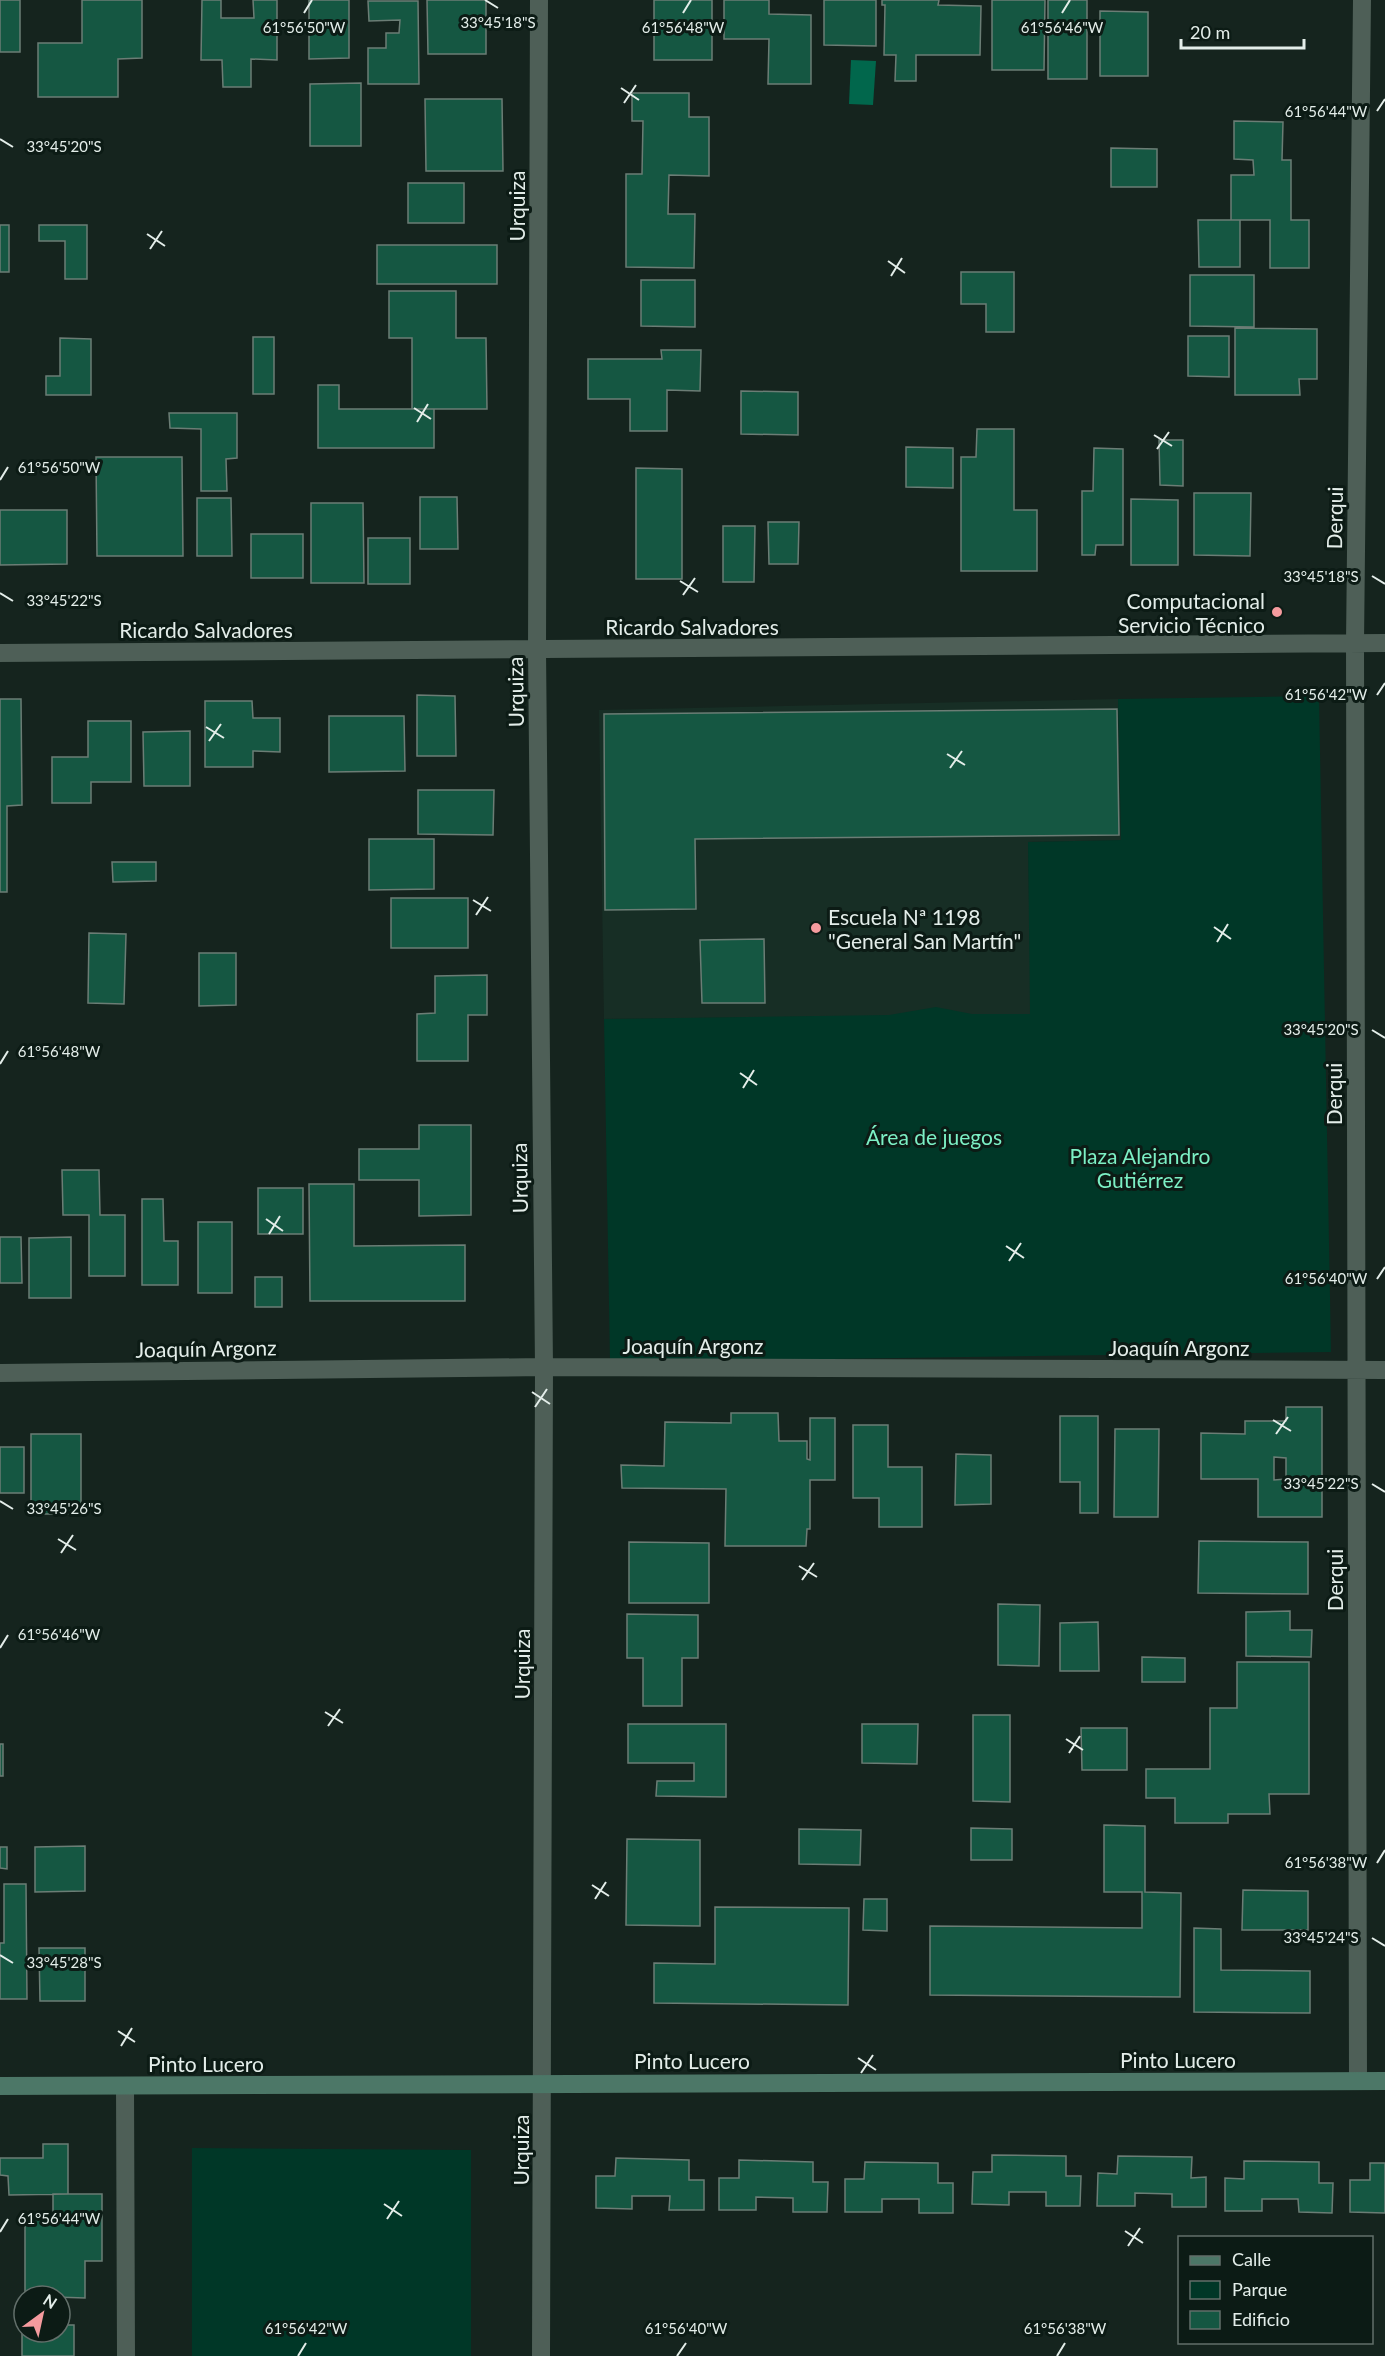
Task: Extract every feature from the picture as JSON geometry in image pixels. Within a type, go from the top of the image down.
[{"type":"street","name":"Urquiza","points":[[539,0],[537,650],[544,1368],[541,2356]]},
{"type":"street","name":"Derqui","points":[[1358,2080],[1355,643],[1362,0]]},
{"type":"street","name":"Ricardo Salvadores","points":[[0,653],[1385,643]]},
{"type":"street","name":"Joaquín Argonz","points":[[0,1373],[544,1368],[1385,1370]]},
{"type":"street","name":"Pinto Lucero","points":[[0,2086],[1385,2081]]},
{"type":"street","points":[[125,2086],[126,2356]]},
{"type":"shaded area","points":[[851,60],[876,61],[873,105],[849,104]]},
{"type":"shaded area","name":"Escuela Nª 1198 \"General San Martín\"","points":[[1118,699],[1121,840],[1028,842],[1031,1014],[604,1019],[599,710]]},
{"type":"green space","name":"Plaza Alejandro Gutiérrez","points":[[1319,696],[1331,1352],[610,1362],[604,1019],[889,1015],[936,1007],[972,1014],[1030,1014],[1028,842],[1121,840],[1118,699]]},
{"type":"green space","points":[[192,2148],[471,2150],[471,2356],[192,2356]]},
{"type":"building","points":[[0,0],[20,0],[20,52],[0,52]]},
{"type":"building","points":[[82,0],[142,0],[142,58],[118,59],[118,97],[38,97],[38,43],[82,43]]},
{"type":"building","points":[[202,0],[221,0],[221,18],[254,18],[253,0],[277,0],[277,60],[251,59],[251,87],[223,87],[222,60],[201,60]]},
{"type":"building","points":[[309,0],[349,0],[349,58],[309,59]]},
{"type":"building","points":[[427,0],[486,0],[486,54],[428,54]]},
{"type":"building","points":[[654,0],[712,0],[712,60],[654,60]]},
{"type":"building","points":[[724,0],[769,0],[769,14],[811,15],[811,84],[768,84],[769,39],[724,39]]},
{"type":"building","points":[[824,0],[876,0],[876,46],[824,45]]},
{"type":"building","points":[[882,0],[939,0],[938,5],[981,6],[980,55],[916,55],[916,81],[895,81],[896,55],[884,55],[885,5],[882,5]]},
{"type":"building","points":[[992,0],[1045,0],[1044,70],[992,70]]},
{"type":"building","points":[[1048,0],[1087,0],[1087,79],[1048,79]]},
{"type":"building","points":[[368,1],[418,1],[419,84],[368,84],[368,48],[386,48],[386,33],[399,33],[400,20],[369,21]]},
{"type":"building","points":[[1100,11],[1148,12],[1148,76],[1100,76]]},
{"type":"building","points":[[361,83],[361,146],[310,146],[310,84]]},
{"type":"building","points":[[632,93],[689,93],[689,117],[709,117],[709,176],[669,175],[668,214],[695,214],[694,268],[626,267],[626,174],[642,174],[643,121],[632,121]]},
{"type":"building","points":[[425,99],[502,99],[503,171],[426,171]]},
{"type":"building","points":[[1234,121],[1283,122],[1282,160],[1291,160],[1291,220],[1309,220],[1309,268],[1270,268],[1270,220],[1231,220],[1231,175],[1254,175],[1253,160],[1234,159]]},
{"type":"building","points":[[1111,148],[1157,149],[1157,187],[1111,187]]},
{"type":"building","points":[[408,183],[464,183],[464,223],[408,223]]},
{"type":"building","points":[[1198,220],[1240,220],[1240,267],[1199,267]]},
{"type":"building","points":[[0,225],[9,225],[9,272],[0,272]]},
{"type":"building","points":[[39,225],[87,225],[87,279],[65,279],[65,241],[39,241]]},
{"type":"building","points":[[377,245],[497,245],[497,284],[377,284]]},
{"type":"building","points":[[961,272],[1014,272],[1014,332],[986,332],[986,304],[961,304]]},
{"type":"building","points":[[1190,275],[1254,275],[1254,327],[1190,326]]},
{"type":"building","points":[[641,280],[695,280],[695,327],[641,326]]},
{"type":"building","points":[[389,291],[456,291],[456,338],[486,338],[487,409],[412,409],[412,338],[389,338]]},
{"type":"building","points":[[1235,328],[1317,329],[1317,379],[1299,379],[1300,395],[1235,395]]},
{"type":"building","points":[[1188,336],[1229,336],[1229,377],[1188,376]]},
{"type":"building","points":[[253,337],[274,337],[274,394],[253,394]]},
{"type":"building","points":[[60,338],[91,339],[91,395],[46,395],[46,376],[60,376]]},
{"type":"building","points":[[661,350],[701,350],[700,391],[667,390],[667,431],[630,431],[630,399],[588,399],[588,359],[662,359]]},
{"type":"building","points":[[318,385],[339,385],[339,409],[434,409],[434,448],[318,448]]},
{"type":"building","points":[[741,391],[798,392],[798,435],[741,434]]},
{"type":"building","points":[[169,413],[237,413],[237,458],[226,459],[227,491],[201,491],[201,429],[170,428]]},
{"type":"building","points":[[977,429],[1014,429],[1014,510],[1037,510],[1037,571],[961,571],[961,457],[976,457]]},
{"type":"building","points":[[1159,440],[1183,440],[1183,486],[1160,485]]},
{"type":"building","points":[[906,447],[953,448],[953,488],[906,487]]},
{"type":"building","points":[[1094,448],[1123,449],[1123,545],[1096,545],[1095,555],[1082,555],[1082,491],[1093,491]]},
{"type":"building","points":[[96,457],[182,457],[183,556],[97,556]]},
{"type":"building","points":[[636,468],[682,469],[682,579],[636,579]]},
{"type":"building","points":[[1194,493],[1251,493],[1250,556],[1194,555]]},
{"type":"building","points":[[420,497],[457,497],[458,549],[420,549]]},
{"type":"building","points":[[197,498],[231,498],[232,556],[197,556]]},
{"type":"building","points":[[1131,499],[1178,500],[1178,565],[1131,565]]},
{"type":"building","points":[[311,503],[363,503],[364,583],[311,583]]},
{"type":"building","points":[[0,510],[67,510],[67,564],[0,565]]},
{"type":"building","points":[[768,522],[799,522],[798,564],[769,564]]},
{"type":"building","points":[[723,526],[755,526],[754,582],[723,582]]},
{"type":"building","points":[[251,534],[303,534],[303,578],[251,578]]},
{"type":"building","points":[[368,538],[410,538],[410,584],[368,584]]},
{"type":"building","points":[[417,695],[455,696],[456,756],[417,756]]},
{"type":"building","points":[[0,699],[21,699],[22,805],[7,806],[7,892],[0,892]]},
{"type":"building","points":[[205,701],[252,701],[253,718],[280,718],[280,752],[253,751],[253,767],[205,767]]},
{"type":"building","points":[[1117,709],[1119,835],[695,839],[696,909],[605,910],[604,714]]},
{"type":"building","points":[[329,716],[404,716],[405,771],[329,772]]},
{"type":"building","points":[[88,721],[131,721],[131,782],[91,782],[91,803],[52,803],[52,757],[88,757]]},
{"type":"building","points":[[190,731],[190,786],[144,786],[143,732]]},
{"type":"building","points":[[418,790],[494,790],[493,835],[418,834]]},
{"type":"building","points":[[369,839],[434,839],[434,889],[369,890]]},
{"type":"building","points":[[112,862],[156,862],[156,881],[113,882]]},
{"type":"building","points":[[391,898],[468,898],[468,948],[391,948]]},
{"type":"building","points":[[89,933],[126,934],[124,1004],[88,1003]]},
{"type":"building","points":[[764,939],[765,1003],[702,1003],[700,940]]},
{"type":"building","points":[[199,953],[236,953],[236,1005],[199,1006]]},
{"type":"building","points":[[487,975],[487,1015],[468,1015],[468,1061],[417,1061],[417,1014],[435,1013],[435,976]]},
{"type":"building","points":[[419,1125],[471,1125],[471,1215],[419,1216],[419,1180],[359,1180],[359,1149],[419,1149]]},
{"type":"building","points":[[62,1170],[99,1170],[100,1215],[125,1215],[125,1276],[89,1276],[89,1215],[63,1215]]},
{"type":"building","points":[[309,1184],[354,1184],[354,1246],[465,1245],[465,1301],[310,1301]]},
{"type":"building","points":[[258,1188],[303,1188],[303,1234],[258,1234]]},
{"type":"building","points":[[142,1199],[163,1199],[164,1241],[178,1241],[178,1285],[142,1285]]},
{"type":"building","points":[[198,1222],[232,1222],[232,1293],[198,1293]]},
{"type":"building","points":[[0,1237],[21,1237],[22,1283],[0,1283]]},
{"type":"building","points":[[71,1237],[71,1298],[29,1298],[29,1238]]},
{"type":"building","points":[[255,1277],[282,1277],[282,1307],[255,1307]]},
{"type":"building","points":[[1286,1407],[1322,1407],[1322,1517],[1258,1517],[1258,1479],[1201,1479],[1201,1433],[1245,1434],[1245,1421],[1286,1421]],"holes":[[[1274,1457],[1286,1458],[1286,1479],[1274,1480]]]},
{"type":"building","points":[[731,1413],[778,1413],[779,1441],[807,1441],[807,1459],[810,1460],[810,1418],[835,1418],[835,1480],[810,1480],[810,1529],[807,1529],[806,1546],[725,1546],[726,1489],[622,1488],[621,1465],[664,1466],[665,1422],[731,1423]]},
{"type":"building","points":[[1060,1416],[1098,1416],[1098,1513],[1080,1513],[1080,1482],[1060,1482]]},
{"type":"building","points":[[853,1425],[888,1425],[888,1467],[922,1467],[922,1527],[879,1527],[879,1498],[853,1498]]},
{"type":"building","points":[[1115,1429],[1159,1429],[1158,1517],[1114,1517]]},
{"type":"building","points":[[31,1434],[81,1434],[81,1514],[31,1514]]},
{"type":"building","points":[[0,1447],[24,1447],[24,1493],[0,1493]]},
{"type":"building","points":[[956,1454],[991,1455],[991,1504],[955,1505]]},
{"type":"building","points":[[1199,1541],[1308,1542],[1308,1594],[1198,1593]]},
{"type":"building","points":[[629,1542],[709,1543],[709,1603],[629,1603]]},
{"type":"building","points":[[998,1604],[1040,1605],[1039,1666],[998,1665]]},
{"type":"building","points":[[1290,1611],[1290,1630],[1312,1630],[1311,1657],[1246,1656],[1246,1612]]},
{"type":"building","points":[[627,1614],[698,1615],[698,1658],[682,1658],[682,1706],[643,1706],[643,1658],[627,1658]]},
{"type":"building","points":[[1098,1622],[1099,1671],[1060,1671],[1060,1623]]},
{"type":"building","points":[[1142,1657],[1185,1658],[1185,1682],[1142,1682]]},
{"type":"building","points":[[1237,1662],[1309,1662],[1309,1794],[1269,1794],[1270,1814],[1228,1814],[1228,1823],[1175,1823],[1175,1798],[1146,1798],[1146,1769],[1210,1769],[1210,1708],[1237,1708]]},
{"type":"building","points":[[973,1715],[1010,1715],[1010,1802],[973,1801]]},
{"type":"building","points":[[628,1724],[726,1724],[726,1797],[656,1796],[657,1781],[694,1781],[694,1763],[628,1763]]},
{"type":"building","points":[[862,1724],[918,1724],[917,1764],[862,1763]]},
{"type":"building","points":[[1081,1728],[1127,1728],[1127,1770],[1082,1770]]},
{"type":"building","points":[[0,1744],[3,1744],[3,1776],[0,1776]]},
{"type":"building","points":[[1104,1825],[1145,1826],[1145,1892],[1181,1893],[1180,1997],[930,1995],[930,1926],[1142,1928],[1142,1892],[1104,1892]]},
{"type":"building","points":[[971,1828],[1012,1829],[1012,1860],[971,1860]]},
{"type":"building","points":[[799,1829],[861,1830],[860,1865],[799,1864]]},
{"type":"building","points":[[627,1839],[700,1840],[700,1926],[626,1925]]},
{"type":"building","points":[[85,1846],[85,1891],[35,1892],[35,1847]]},
{"type":"building","points":[[0,1847],[7,1847],[7,1869],[0,1868]]},
{"type":"building","points":[[4,1884],[26,1884],[27,1999],[0,1999],[0,1943],[4,1943]]},
{"type":"building","points":[[1243,1890],[1308,1891],[1308,1930],[1242,1930]]},
{"type":"building","points":[[864,1899],[887,1899],[887,1931],[863,1930]]},
{"type":"building","points":[[715,1907],[849,1908],[848,2005],[654,2003],[654,1963],[715,1964]]},
{"type":"building","points":[[1194,1928],[1221,1929],[1221,1970],[1310,1971],[1310,2013],[1194,2012]]},
{"type":"building","points":[[39,1948],[85,1948],[85,2001],[40,2001]]},
{"type":"building","points":[[43,2144],[68,2144],[68,2194],[9,2195],[8,2176],[0,2175],[0,2158],[43,2158]]},
{"type":"building","points":[[992,2155],[1066,2156],[1066,2176],[1081,2176],[1080,2206],[1046,2206],[1046,2192],[1009,2192],[1009,2205],[972,2204],[973,2172],[992,2172]]},
{"type":"building","points":[[1118,2156],[1192,2157],[1191,2178],[1206,2177],[1206,2207],[1172,2207],[1172,2194],[1135,2193],[1135,2206],[1097,2206],[1098,2173],[1117,2174]]},
{"type":"building","points":[[616,2158],[689,2160],[689,2180],[704,2180],[704,2210],[669,2210],[670,2196],[632,2196],[632,2209],[596,2208],[596,2176],[615,2176]]},
{"type":"building","points":[[739,2160],[813,2162],[813,2182],[828,2182],[827,2212],[793,2212],[793,2198],[756,2197],[756,2210],[719,2210],[719,2178],[739,2178]]},
{"type":"building","points":[[1244,2161],[1319,2162],[1319,2183],[1333,2183],[1332,2213],[1299,2212],[1298,2199],[1262,2199],[1262,2211],[1225,2211],[1225,2178],[1244,2179]]},
{"type":"building","points":[[865,2162],[938,2163],[938,2183],[953,2183],[953,2213],[919,2213],[919,2199],[882,2199],[882,2212],[845,2212],[845,2179],[864,2179]]},
{"type":"building","points":[[1370,2163],[1385,2163],[1385,2213],[1350,2212],[1350,2180],[1370,2180]]},
{"type":"building","points":[[53,2194],[102,2194],[102,2261],[85,2261],[85,2298],[72,2298],[72,2284],[25,2284],[25,2219],[53,2219]]},
{"type":"building","points":[[72,2325],[74,2325],[74,2356],[22,2356],[22,2344],[72,2344]]},
{"type":"place","name":"Computacional Servicio Técnico","points":[[1277,612]]},
{"type":"place","name":"Escuela Nª 1198 \"General San Martín\"","points":[[816,928]]},
{"type":"park label","name":"Área de juegos","points":[[934,1136]]}]
